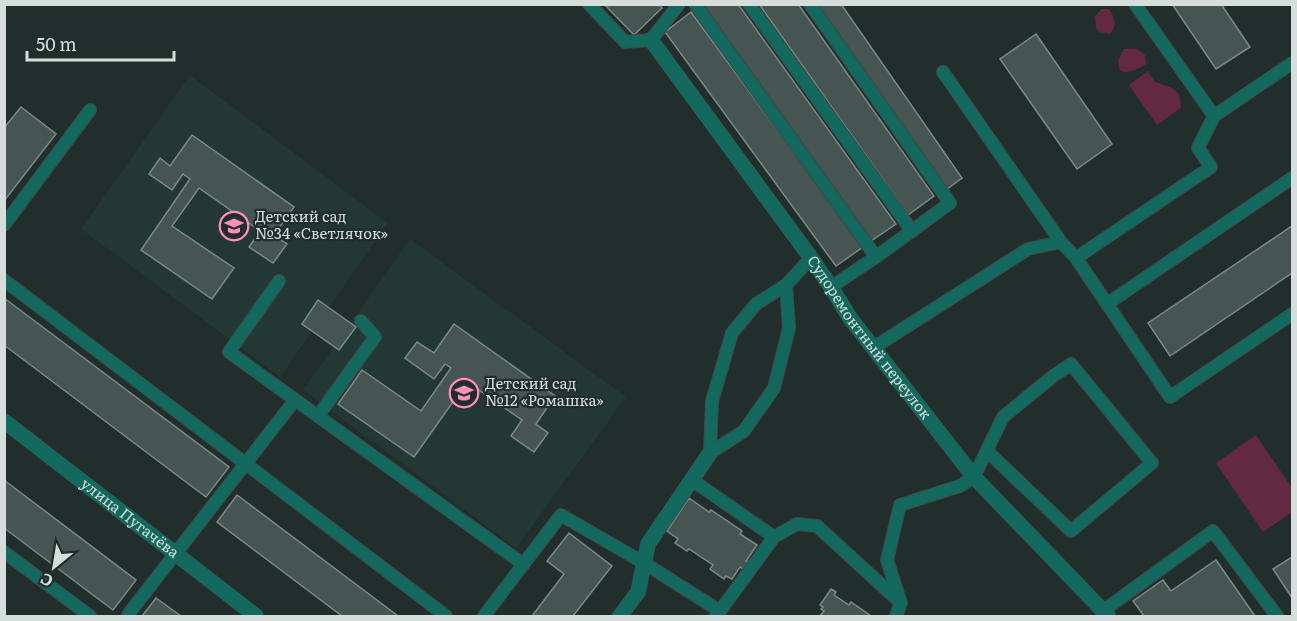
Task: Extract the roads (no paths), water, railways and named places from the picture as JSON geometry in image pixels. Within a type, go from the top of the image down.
[{"type":"street","name":"Судоремонтный переулок","points":[[651,40],[811,258],[849,318],[974,477],[1106,614]]},
{"type":"street","name":"улица Пугачёва","points":[[4,421],[256,616]]},
{"type":"street","points":[[624,615],[638,592],[648,544],[710,453]]},
{"type":"lane","points":[[588,4],[625,42],[651,40],[674,6]]},
{"type":"lane","points":[[695,4],[876,257]]},
{"type":"lane","points":[[749,4],[912,231]]},
{"type":"lane","points":[[810,4],[950,203],[831,287]]},
{"type":"lane","points":[[1135,4],[1214,116]]},
{"type":"lane","points":[[1076,258],[1211,166],[1198,148],[1214,116],[1293,63]]},
{"type":"lane","points":[[943,72],[1061,242],[1076,258],[1170,397],[1293,314]]},
{"type":"lane","points":[[4,225],[90,110]]},
{"type":"lane","points":[[1107,304],[1293,178]]},
{"type":"lane","points":[[873,348],[1028,249],[1061,242]]},
{"type":"lane","points":[[710,453],[712,401],[732,333],[756,304],[786,285],[811,258]]},
{"type":"lane","points":[[4,280],[446,616]]},
{"type":"lane","points":[[279,281],[229,352],[524,564]]},
{"type":"lane","points":[[710,453],[744,431],[774,388],[789,328],[786,285]]},
{"type":"lane","points":[[318,416],[375,337],[362,321]]},
{"type":"lane","points":[[896,616],[901,603],[887,560],[900,505],[960,486],[974,477],[1003,417],[1071,364],[1152,463],[1071,531],[987,451]]},
{"type":"lane","points":[[128,616],[295,400]]},
{"type":"lane","points":[[692,480],[774,537]]},
{"type":"lane","points":[[484,616],[561,515],[644,563],[718,614],[774,537],[797,524],[817,526],[901,603]]},
{"type":"lane","points":[[1106,614],[1213,531],[1276,616]]},
{"type":"lane","points":[[4,552],[90,616]]},
{"type":"place","name":"Детский сад №34 «Светлячок»","points":[[234,226]]},
{"type":"place","name":"Детский сад №12 «Ромашка»","points":[[464,393]]}]
